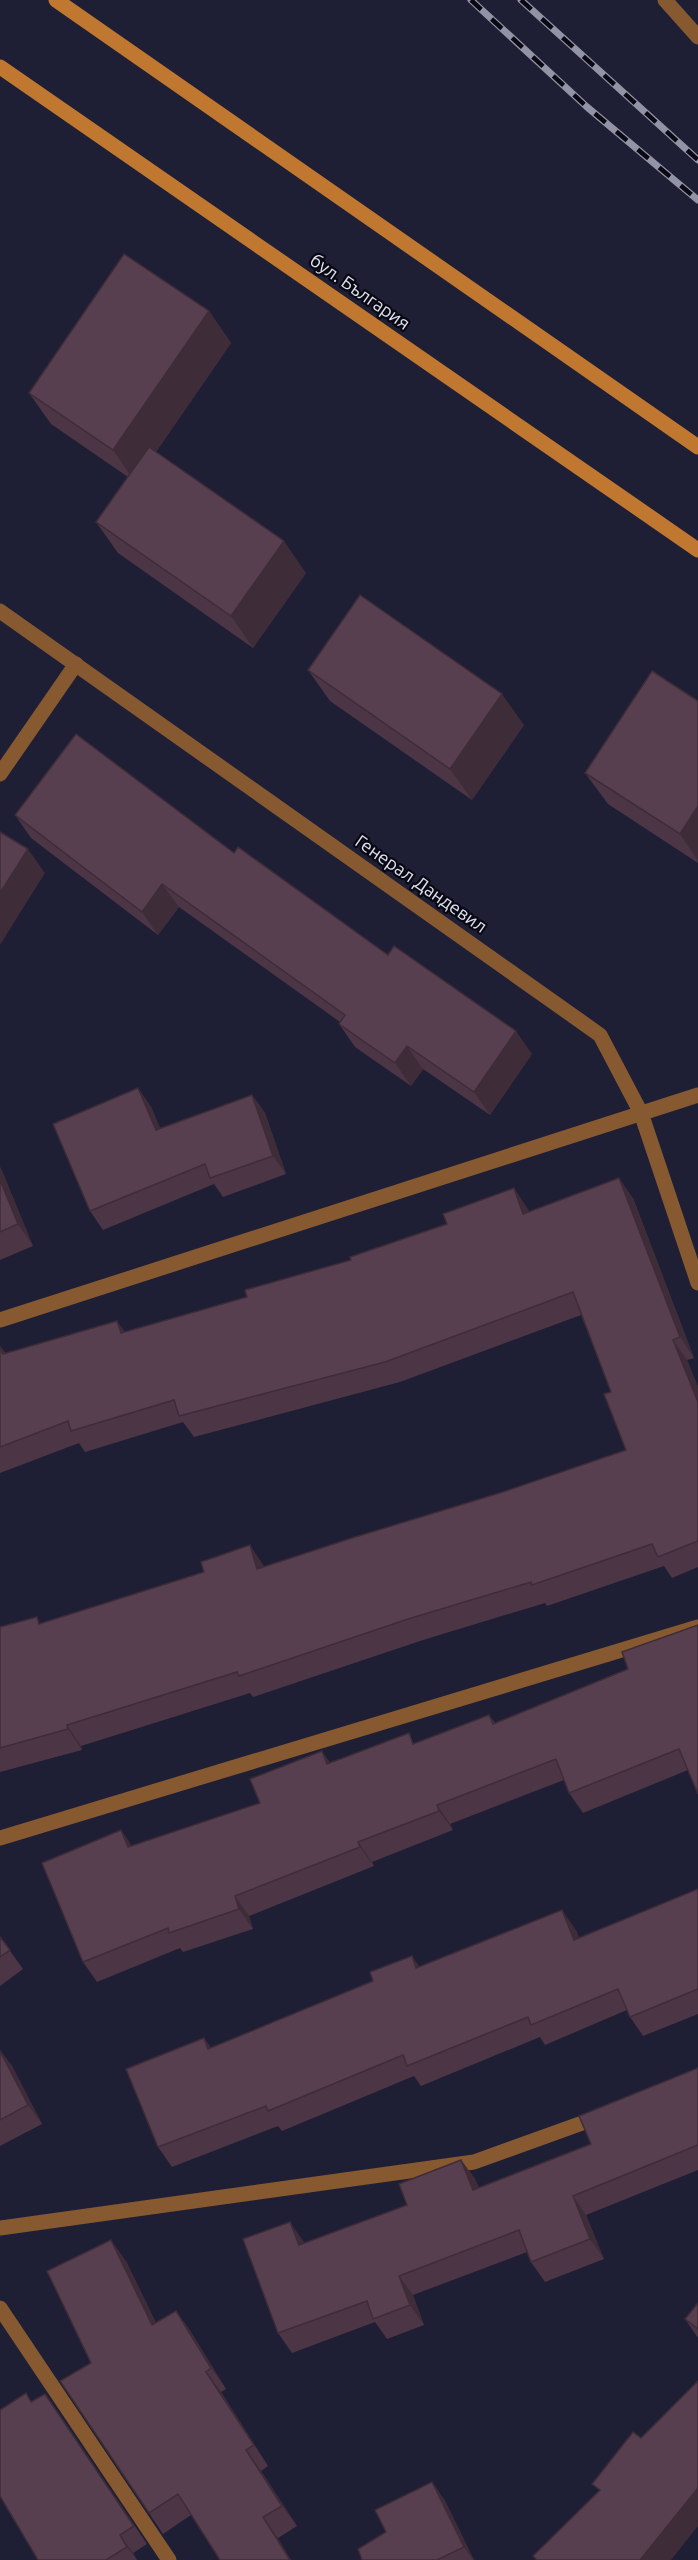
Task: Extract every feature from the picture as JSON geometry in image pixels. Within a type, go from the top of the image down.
[{"type":"main road","points":[[57,0],[698,447]]},
{"type":"main road","name":"бул. България","points":[[0,67],[698,550]]},
{"type":"street","points":[[666,0],[698,37]]},
{"type":"street","name":"Генерал Дандевил","points":[[0,610],[600,1035],[641,1113],[698,1283]]},
{"type":"street","points":[[0,774],[76,664]]},
{"type":"street","points":[[0,1320],[698,1095]]},
{"type":"street","points":[[0,1838],[698,1627]]},
{"type":"street","points":[[0,2228],[474,2162],[608,2114]]},
{"type":"street","points":[[0,2308],[169,2560]]},
{"type":"building","points":[[124,254],[209,311],[113,450],[29,393]]},
{"type":"building","points":[[149,447],[284,541],[231,616],[96,522]]},
{"type":"building","points":[[360,595],[502,694],[450,769],[308,670]]},
{"type":"building","points":[[652,671],[698,701],[698,806],[680,834],[585,773]]},
{"type":"building","points":[[76,734],[234,853],[238,847],[388,955],[394,946],[516,1031],[474,1092],[407,1046],[395,1063],[339,1024],[345,1015],[162,884],[142,912],[15,815]]},
{"type":"building","points":[[0,832],[28,849],[0,893]]},
{"type":"building","points":[[138,1088],[156,1130],[252,1095],[273,1156],[210,1178],[205,1164],[90,1211],[53,1124]]},
{"type":"building","points":[[619,1178],[680,1337],[673,1340],[698,1402],[698,1541],[658,1557],[652,1544],[532,1585],[531,1582],[408,1619],[239,1676],[237,1672],[67,1725],[68,1729],[0,1748],[0,1627],[37,1617],[39,1624],[204,1572],[201,1562],[250,1545],[257,1569],[503,1492],[626,1450],[604,1394],[611,1392],[573,1292],[385,1362],[179,1416],[174,1400],[71,1431],[68,1421],[0,1447],[0,1348],[3,1354],[117,1321],[121,1333],[247,1297],[245,1290],[351,1260],[350,1257],[447,1224],[443,1214],[514,1188],[523,1214]]},
{"type":"building","points":[[0,1180],[18,1224],[0,1232]]},
{"type":"building","points":[[698,1625],[698,1794],[679,1749],[569,1793],[556,1759],[437,1805],[439,1811],[358,1842],[360,1847],[235,1896],[239,1909],[169,1933],[168,1928],[83,1962],[42,1863],[121,1830],[128,1847],[260,1803],[250,1779],[322,1751],[327,1764],[409,1733],[413,1744],[489,1715],[493,1724],[628,1669],[622,1652]]},
{"type":"building","points":[[698,1889],[698,1989],[630,2017],[618,1989],[531,2025],[528,2017],[407,2066],[403,2055],[268,2111],[266,2106],[158,2147],[126,2069],[204,2038],[208,2049],[373,1981],[370,1972],[412,1956],[416,1968],[562,1910],[574,1940]]},
{"type":"building","points":[[0,1937],[10,1950],[0,1957]]},
{"type":"building","points":[[0,2051],[28,2105],[0,2120]]},
{"type":"building","points":[[698,2068],[698,2145],[573,2196],[590,2239],[531,2262],[519,2230],[399,2276],[410,2305],[373,2319],[367,2301],[278,2333],[243,2239],[290,2222],[299,2245],[407,2205],[399,2184],[461,2160],[473,2190],[591,2144],[579,2116]]},
{"type":"building","points":[[111,2240],[152,2325],[176,2311],[211,2368],[206,2372],[254,2445],[246,2450],[282,2506],[263,2517],[290,2560],[220,2560],[178,2494],[149,2513],[60,2381],[91,2363],[47,2271]]},
{"type":"building","points":[[698,2303],[698,2329],[685,2319]]},
{"type":"building","points":[[698,2381],[698,2488],[640,2560],[537,2560],[533,2556],[600,2490],[592,2484],[633,2432],[641,2438]]},
{"type":"building","points":[[26,2393],[31,2402],[45,2394],[134,2526],[120,2535],[127,2547],[106,2560],[38,2560],[0,2496],[0,2410]]},
{"type":"building","points":[[432,2482],[464,2547],[437,2560],[362,2560],[358,2549],[386,2532],[375,2510]]},
{"type":"railway","points":[[471,0],[587,107],[698,200]]},
{"type":"railway","points":[[521,0],[698,160]]}]
